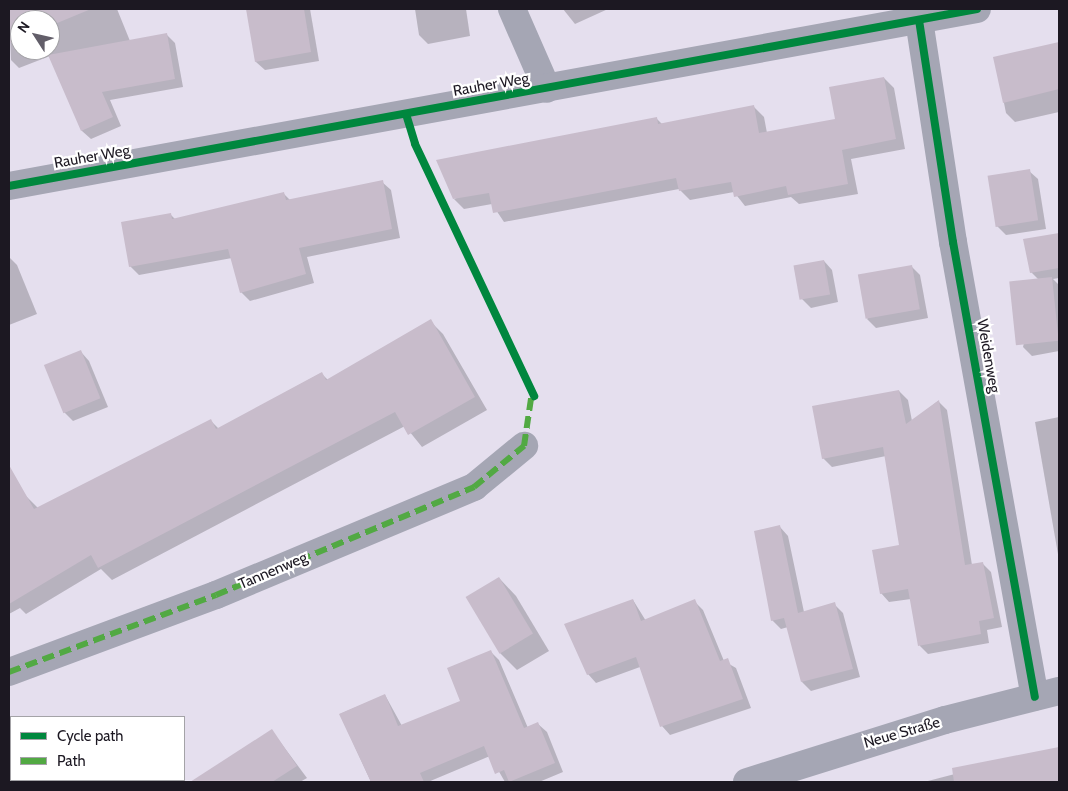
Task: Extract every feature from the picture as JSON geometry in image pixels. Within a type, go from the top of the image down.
[{"type":"street","points":[[512,9],[547,89]]},
{"type":"street","name":"Rauher Weg","points":[[9,186],[977,9]]},
{"type":"street","name":"Weidenweg","points":[[919,20],[953,242],[1047,694]]},
{"type":"street","name":"Tannenweg","points":[[9,672],[216,594],[466,491],[524,446]]},
{"type":"street","name":"Neue Straße","points":[[747,782],[836,752],[1047,694]]},
{"type":"building","points":[[9,9],[91,9],[60,22],[60,10],[10,10],[9,44]]},
{"type":"building","points":[[246,9],[304,9],[311,52],[255,62]]},
{"type":"building","points":[[167,33],[175,79],[102,92],[113,117],[81,131],[50,60],[60,60],[60,53]]},
{"type":"building","points":[[1059,42],[1059,89],[1003,103],[993,57]]},
{"type":"building","points":[[884,77],[896,139],[842,150],[848,184],[788,195],[786,186],[734,197],[731,182],[679,191],[676,178],[493,213],[489,193],[453,199],[436,160],[657,117],[658,124],[754,105],[759,133],[835,119],[829,87]]},
{"type":"building","points":[[1030,169],[1038,220],[996,227],[988,176]]},
{"type":"building","points":[[383,180],[392,229],[299,248],[306,274],[240,293],[228,249],[129,267],[121,222],[171,213],[172,219],[284,192],[286,200]]},
{"type":"building","points":[[1059,233],[1059,268],[1030,273],[1023,239]]},
{"type":"building","points":[[824,260],[830,294],[800,300],[793,265]]},
{"type":"building","points":[[912,265],[920,309],[866,319],[858,275]]},
{"type":"building","points":[[1052,277],[1059,341],[1016,345],[1009,281]]},
{"type":"building","points":[[431,319],[475,397],[408,435],[395,412],[98,568],[91,555],[9,604],[9,465],[34,509],[211,419],[216,429],[322,372],[326,380]]},
{"type":"building","points":[[81,350],[100,398],[63,413],[44,365]]},
{"type":"building","points":[[899,390],[906,424],[939,400],[965,565],[983,562],[994,618],[979,621],[981,634],[918,646],[908,589],[880,594],[872,550],[899,545],[883,447],[822,459],[812,406]]},
{"type":"building","points":[[780,525],[798,613],[835,602],[853,669],[801,682],[784,618],[771,621],[754,531]]},
{"type":"building","points":[[499,577],[533,634],[500,654],[466,597]]},
{"type":"building","points":[[633,599],[641,621],[695,599],[720,661],[728,658],[743,699],[660,727],[636,657],[587,675],[564,624]]},
{"type":"building","points":[[491,650],[524,728],[538,722],[555,763],[509,782],[504,770],[495,774],[484,746],[420,773],[424,782],[371,782],[339,714],[385,694],[398,726],[460,701],[447,668]]},
{"type":"building","points":[[272,729],[297,766],[272,782],[190,782]]},
{"type":"building","points":[[1059,747],[1059,782],[954,782],[952,768]]},
{"type":"marked path","points":[[9,672],[216,595],[474,487],[524,446],[532,392]]},
{"type":"cycle path","points":[[9,186],[977,9]]},
{"type":"cycle path","points":[[919,20],[953,242],[1035,697]]},
{"type":"cycle path","points":[[406,114],[415,144],[534,396]]}]
